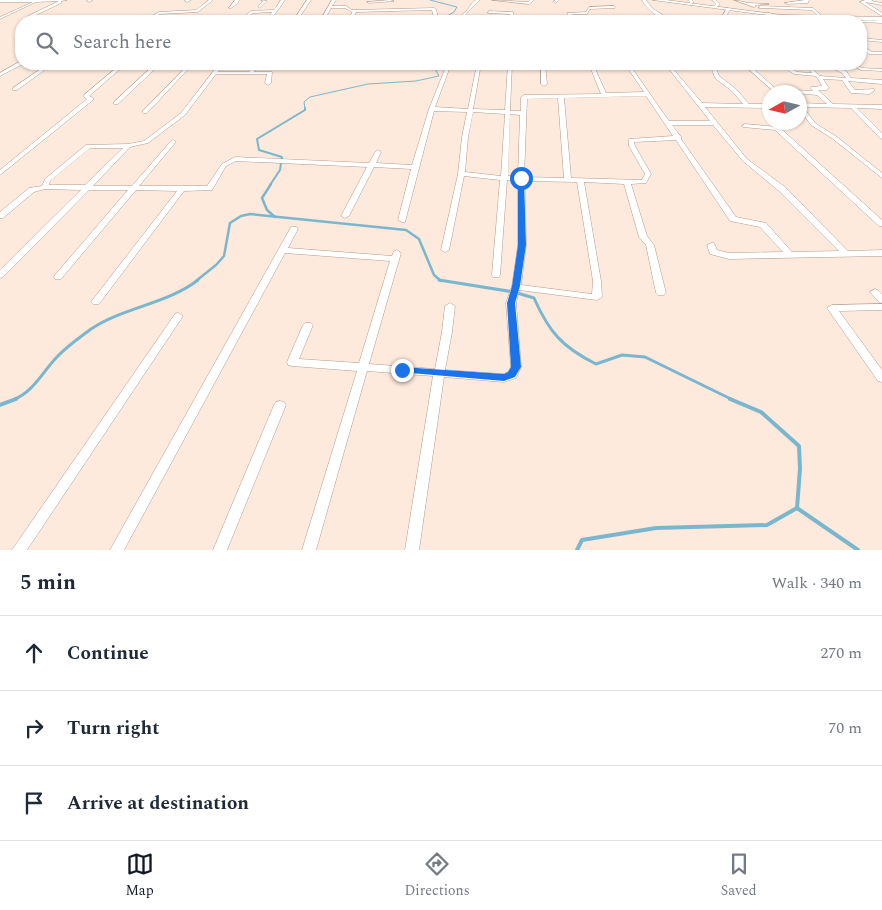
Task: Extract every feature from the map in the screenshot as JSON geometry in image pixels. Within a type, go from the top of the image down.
[{"type":"street","points":[[0,1],[64,0]]},
{"type":"street","points":[[34,15],[64,0]]},
{"type":"street","points":[[156,15],[160,13],[197,11],[211,0]]},
{"type":"street","points":[[230,7],[237,0]]},
{"type":"street","points":[[260,7],[265,1],[263,0]]},
{"type":"street","points":[[272,15],[283,0]]},
{"type":"street","points":[[299,15],[309,0]]},
{"type":"street","points":[[325,15],[334,0]]},
{"type":"street","points":[[368,3],[391,0],[395,6],[394,10]]},
{"type":"street","points":[[462,15],[470,10],[470,5],[478,0]]},
{"type":"street","points":[[494,0],[529,3],[532,0]]},
{"type":"street","points":[[585,0],[589,8]]},
{"type":"street","points":[[608,0],[619,11]]},
{"type":"street","points":[[644,0],[645,4],[660,15]]},
{"type":"street","points":[[655,0],[690,2],[703,8],[775,15]]},
{"type":"street","points":[[714,0],[718,4],[715,8]]},
{"type":"street","points":[[736,0],[779,15]]},
{"type":"street","points":[[749,4],[807,2],[807,0]]},
{"type":"street","points":[[859,0],[882,4]]},
{"type":"street","points":[[863,1],[871,0]]},
{"type":"street","points":[[0,7],[14,1]]},
{"type":"street","points":[[0,18],[38,1]]},
{"type":"street","points":[[863,1],[863,5],[882,19]]},
{"type":"street","points":[[488,15],[490,6]]},
{"type":"street","points":[[330,7],[346,7],[348,10],[354,11],[434,9],[435,15]]},
{"type":"street","points":[[570,15],[569,13],[587,12],[589,8],[614,7]]},
{"type":"street","points":[[760,8],[812,9],[819,15]]},
{"type":"street","points":[[725,15],[728,9]]},
{"type":"street","points":[[248,15],[252,12],[274,11]]},
{"type":"street","points":[[353,15],[354,11]]},
{"type":"street","points":[[489,12],[512,13],[512,15]]},
{"type":"street","points":[[867,19],[882,19]]},
{"type":"street","points":[[867,27],[882,28]]},
{"type":"street","points":[[867,35],[882,36]]},
{"type":"street","points":[[867,40],[882,41]]},
{"type":"street","points":[[867,50],[882,61]]},
{"type":"street","points":[[871,53],[882,53]]},
{"type":"street","points":[[2,74],[15,66]]},
{"type":"street","points":[[867,69],[882,70]]},
{"type":"street","points":[[15,89],[42,70]]},
{"type":"street","points":[[0,173],[91,99],[86,96],[117,70]]},
{"type":"street","points":[[116,103],[152,70]]},
{"type":"street","points":[[145,112],[185,70]]},
{"type":"street","points":[[45,187],[47,180],[88,146],[128,146],[146,142],[183,114],[216,70]]},
{"type":"street","points":[[402,220],[432,109],[447,70]]},
{"type":"street","points":[[445,250],[461,174],[478,70]]},
{"type":"street","points":[[496,275],[510,70]]},
{"type":"street","points":[[543,70],[544,84]]},
{"type":"street","points":[[594,70],[604,94]]},
{"type":"street","points":[[631,70],[733,219],[763,225],[790,255]]},
{"type":"street","points":[[673,70],[745,160],[782,189],[846,254]]},
{"type":"street","points":[[714,70],[717,77],[734,90],[748,106]]},
{"type":"street","points":[[752,70],[775,90],[818,93]]},
{"type":"street","points":[[791,70],[796,73],[847,80],[882,82]]},
{"type":"street","points":[[812,70],[826,88],[812,88],[832,106]]},
{"type":"street","points":[[840,70],[844,72],[853,92],[870,92],[872,90]]},
{"type":"street","points":[[214,73],[270,73],[268,84]]},
{"type":"street","points":[[308,325],[292,362],[504,378],[512,375],[516,367],[511,303],[516,286],[522,245],[521,178],[524,97],[648,94]]},
{"type":"street","points":[[561,96],[568,180]]},
{"type":"street","points":[[701,105],[762,106]]},
{"type":"street","points":[[807,106],[882,106]]},
{"type":"street","points":[[853,107],[882,138]]},
{"type":"street","points":[[432,109],[524,113]]},
{"type":"street","points":[[807,116],[813,124],[835,138],[882,176]]},
{"type":"street","points":[[668,123],[716,123]]},
{"type":"street","points":[[745,126],[777,128],[882,224]]},
{"type":"street","points":[[461,174],[504,178],[644,182],[648,174],[632,146],[631,140],[679,138]]},
{"type":"street","points":[[58,277],[173,142]]},
{"type":"street","points":[[0,275],[128,146]]},
{"type":"street","points":[[345,216],[378,152]]},
{"type":"street","points":[[0,216],[32,190],[45,187],[209,188],[229,160],[235,159],[415,167]]},
{"type":"street","points":[[516,286],[597,297],[597,281],[580,180]]},
{"type":"street","points":[[627,183],[643,237],[650,246],[661,293]]},
{"type":"street","points":[[96,302],[182,189]]},
{"type":"street","points":[[117,550],[294,229]]},
{"type":"street","points":[[711,245],[714,252],[729,256],[882,253]]},
{"type":"street","points":[[283,250],[396,256],[309,550]]},
{"type":"street","points":[[875,292],[882,300]]},
{"type":"street","points":[[412,550],[439,373],[448,332],[450,306]]},
{"type":"street","points":[[882,307],[832,308],[882,378]]},
{"type":"street","points":[[19,550],[178,316]]},
{"type":"street","points":[[220,550],[280,406]]},
{"type":"waterway","points":[[430,0],[457,7],[449,15]]},
{"type":"waterway","points":[[305,109],[304,102],[310,97],[368,84],[416,81],[439,76],[436,70]]},
{"type":"waterway","points":[[270,185],[280,170],[282,157],[259,150],[257,139],[305,109]]},
{"type":"waterway","points":[[271,184],[262,198],[267,210],[274,217]]},
{"type":"waterway","points":[[196,281],[224,256],[230,223],[241,216],[250,214],[274,217]]},
{"type":"waterway","points":[[274,217],[406,230],[419,239],[434,275],[440,280]]},
{"type":"waterway","points":[[13,400],[32,387],[60,354],[91,329],[117,315],[173,295],[198,280]]},
{"type":"waterway","points":[[440,280],[514,292],[534,298],[551,329],[565,345],[584,358],[596,364],[622,355],[645,357],[733,400]]},
{"type":"waterway","points":[[0,405],[16,399]]},
{"type":"waterway","points":[[730,399],[761,412],[799,446],[800,469],[797,508]]},
{"type":"waterway","points":[[577,550],[582,540],[656,528],[767,525],[797,508]]},
{"type":"waterway","points":[[797,508],[858,550]]},
{"type":"route","points":[[402,370],[504,378],[512,375],[516,367],[511,303],[516,286],[522,245],[521,178]]}]
